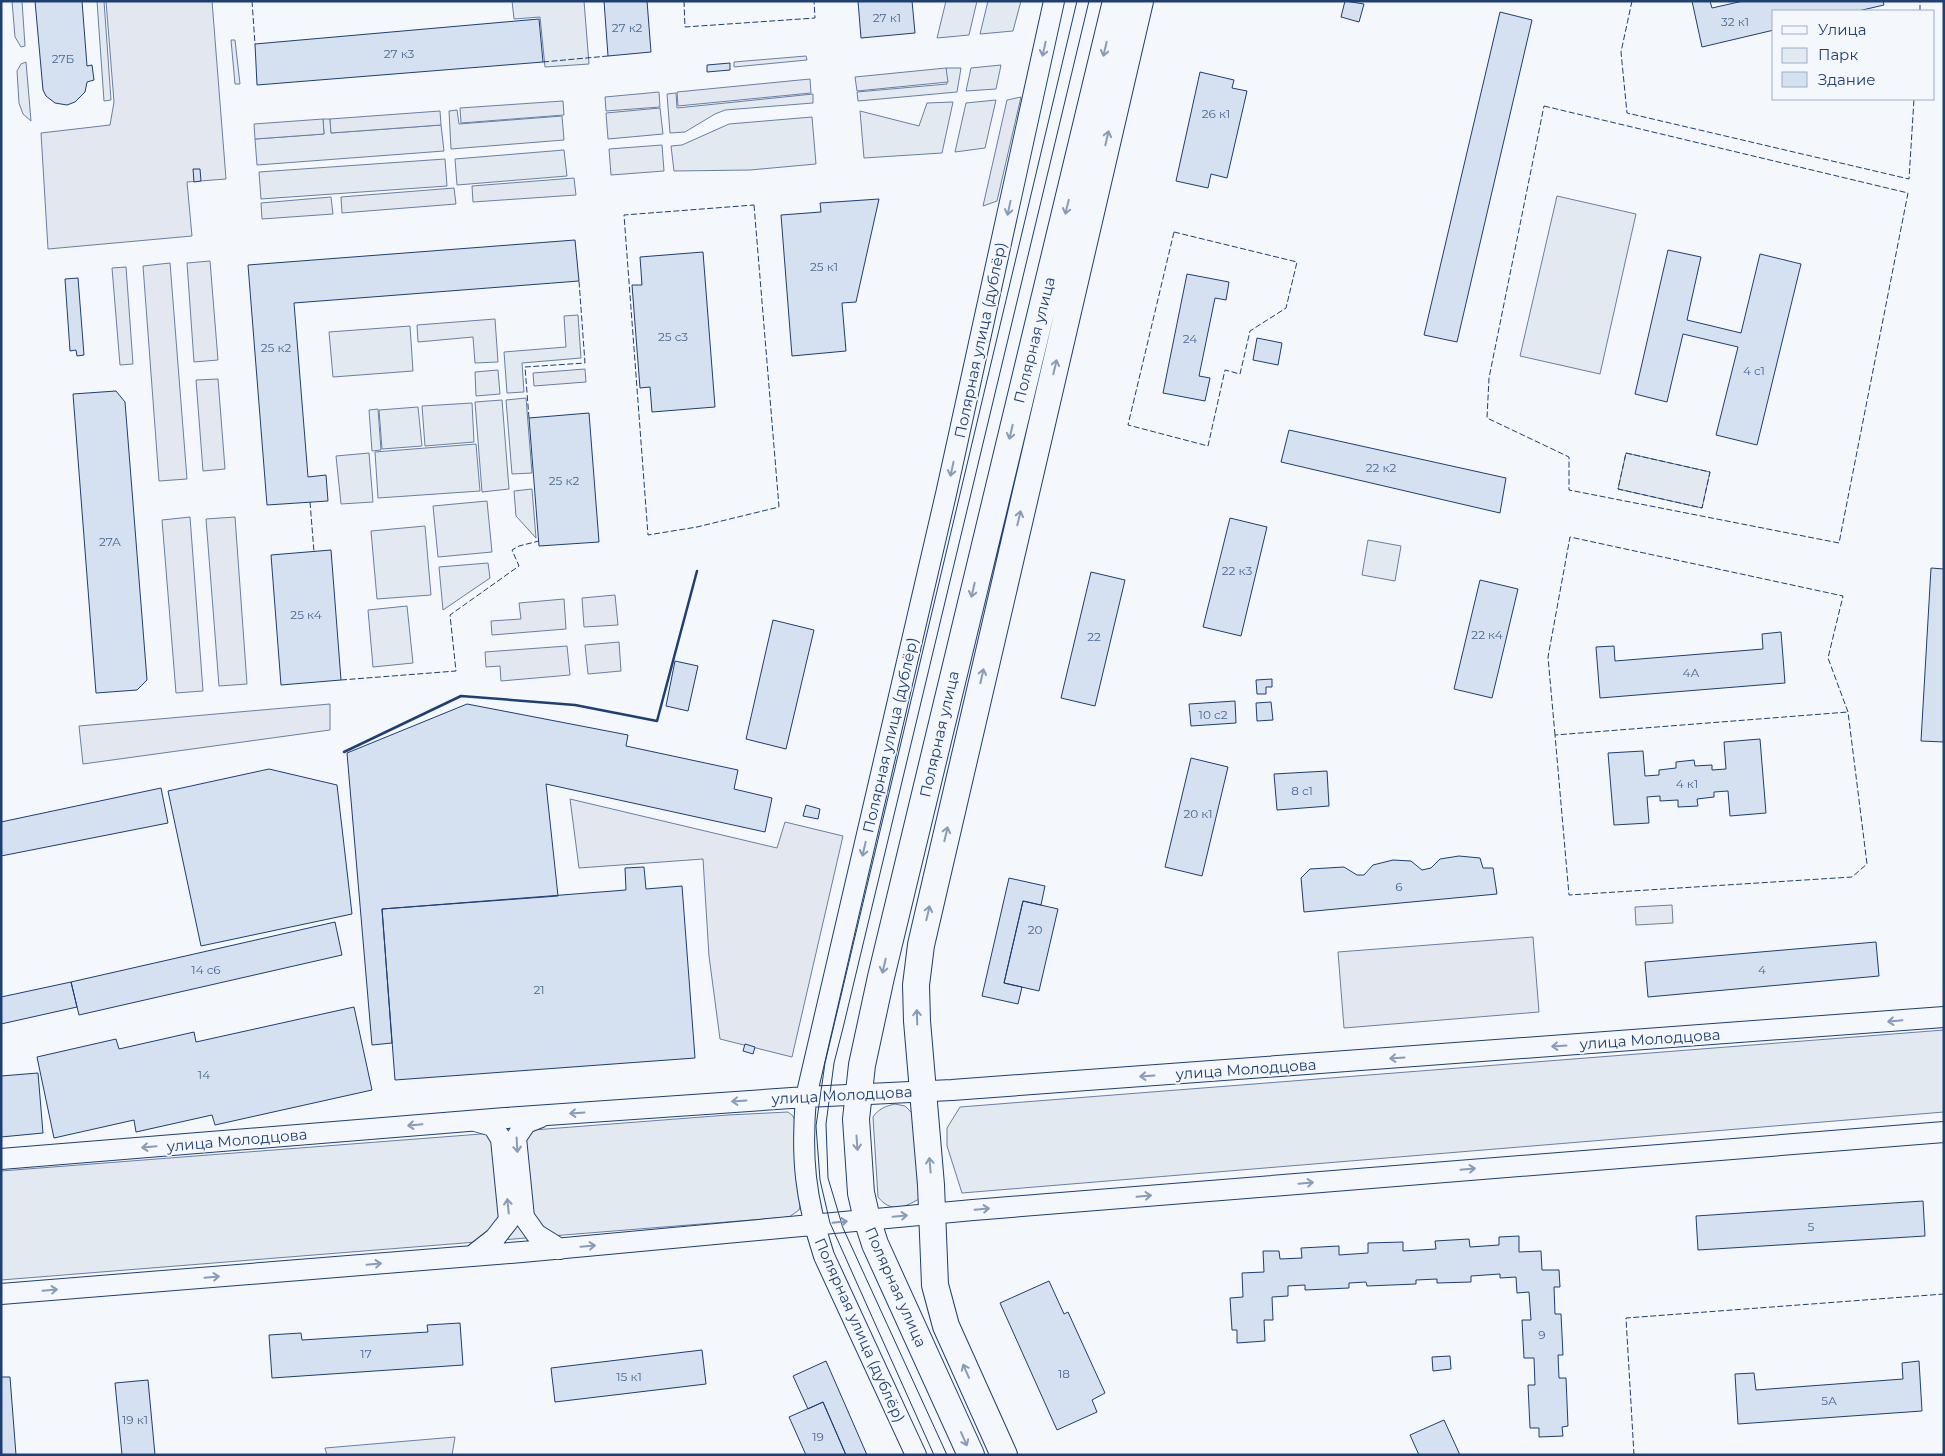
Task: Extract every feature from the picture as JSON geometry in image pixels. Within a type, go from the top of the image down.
[{"type":"main road","name":"Полярная улица","points":[[971,1455],[875,1244],[867,1219],[861,1193],[856,1129],[858,1094],[881,978],[1116,1]]},
{"type":"main road","name":"Полярная улица","points":[[1004,1455],[949,1335],[941,1313],[935,1285],[933,1214],[917,1021],[916,985],[921,945],[1140,1]]},
{"type":"street","name":"Полярная улица (дублёр)","points":[[916,1455],[824,1256],[814,1225],[803,1160],[806,1096],[946,494],[1054,1]]},
{"type":"street","name":"улица Молодцова","points":[[1,1159],[473,1120],[806,1096],[1132,1078],[1944,1017]]},
{"type":"street","name":"улица Молодцова","points":[[548,1115],[526,1123],[516,1138],[524,1218],[536,1234],[560,1248]]},
{"type":"street","name":"улица Молодцова","points":[[472,1256],[495,1238],[509,1220],[501,1139],[493,1126],[473,1120]]},
{"type":"street","points":[[1,1294],[472,1256],[867,1219],[1944,1132]]},
{"type":"green space","points":[[12,1],[22,1],[25,46],[21,47],[15,37]]},
{"type":"green space","points":[[97,1],[104,1],[111,100],[104,101]]},
{"type":"green space","points":[[512,1],[584,1],[589,64],[545,67],[540,17],[514,19]]},
{"type":"green space","points":[[946,1],[977,1],[969,35],[937,38]]},
{"type":"green space","points":[[988,1],[1021,1],[1013,31],[980,34]]},
{"type":"green space","points":[[231,40],[235,40],[240,84],[235,84]]},
{"type":"green space","points":[[806,56],[807,60],[734,67],[734,62]]},
{"type":"green space","points":[[26,62],[31,121],[23,114],[19,103],[17,71],[21,64]]},
{"type":"green space","points":[[1001,65],[996,89],[966,91],[971,68]]},
{"type":"green space","points":[[946,68],[961,68],[957,92],[858,101],[857,92],[947,84]]},
{"type":"green space","points":[[676,93],[677,108],[813,94],[813,103],[725,110],[685,132],[670,133],[667,94]]},
{"type":"green space","points":[[996,100],[985,148],[955,152],[966,103]]},
{"type":"green space","points":[[953,102],[942,153],[864,158],[860,111],[919,126],[927,103]]},
{"type":"green space","points":[[660,108],[663,134],[608,139],[606,113]]},
{"type":"green space","points":[[457,110],[459,124],[562,116],[564,140],[451,149],[449,111]]},
{"type":"green space","points":[[812,117],[816,164],[750,170],[674,171],[671,146],[682,145],[729,124]]},
{"type":"green space","points":[[323,119],[330,119],[331,133],[441,125],[444,151],[257,165],[255,139],[324,134]]},
{"type":"green space","points":[[662,145],[664,171],[611,175],[609,149]]},
{"type":"green space","points":[[564,150],[567,176],[457,185],[455,159]]},
{"type":"green space","points":[[445,159],[447,186],[261,199],[259,172]]},
{"type":"green space","points":[[1557,196],[1636,214],[1600,374],[1520,356]]},
{"type":"green space","points":[[578,315],[581,358],[522,363],[524,392],[507,393],[504,352],[566,347],[564,316]]},
{"type":"green space","points":[[495,319],[498,362],[475,363],[473,337],[418,342],[417,325]]},
{"type":"green space","points":[[410,326],[413,371],[333,377],[329,332]]},
{"type":"green space","points":[[498,370],[500,394],[476,396],[475,372]]},
{"type":"green space","points":[[526,398],[532,473],[512,474],[506,400]]},
{"type":"green space","points":[[502,400],[509,489],[482,492],[475,402]]},
{"type":"green space","points":[[472,403],[474,442],[425,446],[422,406]]},
{"type":"green space","points":[[418,407],[422,446],[382,449],[379,410]]},
{"type":"green space","points":[[378,409],[381,450],[372,451],[369,410]]},
{"type":"green space","points":[[476,444],[480,491],[378,498],[375,452]]},
{"type":"green space","points":[[369,453],[373,502],[341,504],[336,456]]},
{"type":"green space","points":[[1626,453],[1710,472],[1702,508],[1618,489]]},
{"type":"green space","points":[[532,489],[536,538],[516,516],[514,491]]},
{"type":"green space","points":[[487,501],[492,552],[438,557],[433,506]]},
{"type":"green space","points":[[425,526],[431,595],[377,599],[371,531]]},
{"type":"green space","points":[[1368,540],[1401,546],[1395,581],[1362,575]]},
{"type":"green space","points":[[488,563],[490,578],[443,610],[439,567]]},
{"type":"green space","points":[[407,606],[413,663],[373,667],[368,610]]},
{"type":"green space","points":[[1944,1030],[1944,1112],[962,1193],[947,1146],[947,1128],[960,1107]]},
{"type":"green space","points":[[895,1104],[905,1106],[915,1116],[919,1199],[902,1207],[892,1207],[878,1197],[873,1117],[882,1108]]},
{"type":"green space","points":[[788,1112],[793,1116],[796,1123],[800,1206],[799,1210],[789,1217],[1,1280],[1,1171]]},
{"type":"green space","points":[[455,1437],[452,1455],[327,1455],[325,1448]]},
{"type":"shaded area","points":[[106,1],[212,1],[226,179],[187,182],[192,236],[48,249],[41,133],[110,125],[114,102]]},
{"type":"shaded area","points":[[946,68],[948,82],[857,91],[855,77]]},
{"type":"shaded area","points":[[810,79],[811,93],[678,106],[677,92]]},
{"type":"shaded area","points":[[659,92],[660,107],[606,111],[605,97]]},
{"type":"shaded area","points":[[1021,97],[997,201],[983,206],[1007,100]]},
{"type":"shaded area","points":[[563,101],[564,115],[461,123],[460,108]]},
{"type":"shaded area","points":[[440,111],[441,125],[331,133],[330,119]]},
{"type":"shaded area","points":[[323,119],[324,134],[255,139],[254,124]]},
{"type":"shaded area","points":[[574,178],[576,195],[473,202],[472,186]]},
{"type":"shaded area","points":[[454,188],[456,204],[342,213],[341,197]]},
{"type":"shaded area","points":[[331,197],[333,214],[262,219],[261,203]]},
{"type":"shaded area","points":[[210,261],[218,360],[194,362],[187,263]]},
{"type":"shaded area","points":[[170,263],[187,479],[159,481],[143,266]]},
{"type":"shaded area","points":[[126,267],[133,364],[120,365],[112,268]]},
{"type":"shaded area","points":[[585,369],[586,382],[534,386],[533,373]]},
{"type":"shaded area","points":[[218,379],[225,469],[203,471],[196,380]]},
{"type":"shaded area","points":[[190,517],[203,691],[176,693],[162,520]]},
{"type":"shaded area","points":[[235,517],[247,684],[219,686],[206,519]]},
{"type":"shaded area","points":[[615,595],[618,625],[584,627],[582,598]]},
{"type":"shaded area","points":[[564,599],[566,629],[492,635],[491,621],[521,619],[519,603]]},
{"type":"shaded area","points":[[619,642],[621,671],[588,674],[585,645]]},
{"type":"shaded area","points":[[567,646],[570,675],[501,681],[500,666],[486,667],[485,652]]},
{"type":"shaded area","points":[[330,704],[330,730],[83,764],[79,726]]},
{"type":"shaded area","points":[[570,799],[777,848],[785,822],[843,836],[792,1057],[720,1039],[709,956],[703,859],[579,868]]},
{"type":"shaded area","points":[[1672,905],[1673,923],[1636,925],[1635,907]]},
{"type":"shaded area","points":[[1533,937],[1539,1012],[1344,1028],[1338,952]]},
{"type":"building","points":[[35,1],[82,1],[87,66],[92,65],[94,80],[87,82],[85,92],[75,102],[67,105],[55,103],[46,96],[43,90]]},
{"type":"building","points":[[604,1],[647,1],[651,52],[608,56]]},
{"type":"building","points":[[858,1],[912,1],[915,33],[861,38]]},
{"type":"building","points":[[1345,1],[1364,4],[1359,22],[1341,17]]},
{"type":"building","points":[[1692,1],[1710,1],[1712,8],[1743,1],[1883,1],[1884,5],[1862,10],[1772,10],[1772,30],[1702,47]]},
{"type":"building","points":[[1500,12],[1532,20],[1457,342],[1424,335]]},
{"type":"building","points":[[539,19],[543,62],[257,85],[255,44]]},
{"type":"building","points":[[730,63],[730,70],[707,72],[707,65]]},
{"type":"building","points":[[1200,72],[1234,80],[1232,88],[1247,91],[1227,178],[1211,174],[1208,188],[1176,181]]},
{"type":"building","points":[[193,169],[200,169],[201,181],[194,182]]},
{"type":"building","points":[[879,199],[856,302],[842,303],[846,351],[792,356],[781,215],[821,212],[820,203]]},
{"type":"building","points":[[575,240],[579,281],[294,303],[308,477],[326,475],[328,501],[267,505],[248,265]]},
{"type":"building","points":[[1668,250],[1701,257],[1687,320],[1741,333],[1760,254],[1801,264],[1757,445],[1716,435],[1738,347],[1683,334],[1667,402],[1635,394]]},
{"type":"building","points":[[703,252],[715,407],[652,412],[650,387],[640,388],[632,285],[642,285],[640,257]]},
{"type":"building","points":[[1187,274],[1229,282],[1226,300],[1215,298],[1199,376],[1210,378],[1205,401],[1163,393]]},
{"type":"building","points":[[78,278],[84,355],[77,356],[76,350],[70,351],[65,279]]},
{"type":"building","points":[[1257,338],[1282,343],[1278,365],[1253,360]]},
{"type":"building","points":[[116,391],[125,402],[147,680],[137,690],[96,693],[73,394]]},
{"type":"building","points":[[589,413],[599,542],[539,546],[529,418]]},
{"type":"building","points":[[1289,430],[1506,478],[1500,513],[1281,462]]},
{"type":"building","points":[[1230,518],[1267,527],[1241,636],[1203,627]]},
{"type":"building","points":[[331,550],[341,680],[281,685],[271,555]]},
{"type":"building","points":[[1931,568],[1944,569],[1944,742],[1921,741]]},
{"type":"building","points":[[1091,572],[1125,580],[1095,706],[1061,698]]},
{"type":"building","points":[[1480,580],[1518,589],[1492,698],[1454,689]]},
{"type":"building","points":[[773,620],[814,630],[786,749],[746,739]]},
{"type":"building","points":[[1781,632],[1785,683],[1600,698],[1596,647],[1614,646],[1615,661],[1763,649],[1762,634]]},
{"type":"building","points":[[675,661],[698,666],[688,711],[666,706]]},
{"type":"building","points":[[1272,679],[1272,687],[1266,687],[1266,694],[1257,694],[1256,680]]},
{"type":"building","points":[[1235,701],[1236,723],[1191,726],[1189,704]]},
{"type":"building","points":[[1271,702],[1273,720],[1257,721],[1256,703]]},
{"type":"building","points":[[467,704],[628,735],[626,746],[738,770],[734,789],[772,798],[765,832],[546,784],[558,896],[382,909],[392,1043],[372,1045],[347,753]]},
{"type":"building","points":[[1760,739],[1766,813],[1730,816],[1728,791],[1714,792],[1714,797],[1697,799],[1698,806],[1678,807],[1678,800],[1660,801],[1660,796],[1647,797],[1649,823],[1614,825],[1608,753],[1643,751],[1645,776],[1659,775],[1659,770],[1676,768],[1676,762],[1694,760],[1695,766],[1712,765],[1712,770],[1726,769],[1724,742]]},
{"type":"building","points":[[1191,758],[1228,767],[1202,876],[1165,867]]},
{"type":"building","points":[[269,769],[337,785],[352,914],[201,946],[168,791]]},
{"type":"building","points":[[1327,771],[1329,806],[1277,810],[1274,774]]},
{"type":"building","points":[[161,788],[168,823],[1,856],[1,822]]},
{"type":"building","points":[[806,805],[820,809],[818,819],[803,816]]},
{"type":"building","points":[[1459,856],[1480,858],[1483,868],[1493,868],[1497,894],[1304,912],[1301,878],[1310,869],[1344,867],[1357,875],[1364,875],[1373,865],[1393,860],[1411,861],[1422,870],[1431,868],[1440,859]]},
{"type":"building","points":[[644,867],[646,889],[682,886],[695,1058],[395,1080],[382,909],[626,890],[625,868]]},
{"type":"building","points":[[1009,878],[1045,886],[1041,905],[1023,901],[1004,983],[1022,987],[1018,1004],[982,996]]},
{"type":"building","points":[[1023,901],[1058,909],[1039,991],[1004,983]]},
{"type":"building","points":[[335,922],[342,955],[79,1015],[71,982]]},
{"type":"building","points":[[1876,942],[1879,976],[1648,997],[1645,962]]},
{"type":"building","points":[[71,982],[77,1007],[1,1024],[1,997]]},
{"type":"building","points":[[354,1007],[372,1090],[215,1125],[212,1115],[136,1132],[134,1120],[54,1138],[37,1057],[116,1039],[119,1049],[194,1032],[196,1042]]},
{"type":"building","points":[[745,1044],[755,1047],[753,1054],[743,1051]]},
{"type":"building","points":[[38,1073],[43,1133],[1,1137],[1,1076]]},
{"type":"building","points":[[1923,1201],[1925,1236],[1698,1250],[1696,1216]]},
{"type":"building","points":[[1519,1236],[1519,1252],[1541,1251],[1542,1270],[1559,1270],[1560,1287],[1554,1287],[1555,1314],[1561,1314],[1563,1355],[1558,1355],[1559,1378],[1566,1378],[1568,1426],[1562,1427],[1563,1436],[1539,1437],[1539,1428],[1530,1428],[1528,1385],[1535,1385],[1534,1358],[1524,1358],[1522,1320],[1531,1320],[1529,1292],[1517,1293],[1516,1277],[1500,1278],[1500,1274],[1471,1276],[1471,1282],[1437,1283],[1437,1279],[1416,1280],[1416,1284],[1367,1286],[1366,1282],[1349,1283],[1349,1288],[1305,1290],[1305,1285],[1288,1286],[1288,1296],[1272,1297],[1273,1320],[1264,1320],[1265,1341],[1237,1343],[1237,1330],[1232,1330],[1230,1298],[1243,1297],[1242,1273],[1264,1272],[1263,1251],[1279,1251],[1280,1259],[1302,1258],[1301,1248],[1339,1246],[1339,1255],[1368,1253],[1368,1243],[1403,1242],[1403,1251],[1436,1249],[1435,1241],[1469,1239],[1470,1247],[1499,1245],[1499,1237]]},
{"type":"building","points":[[1049,1281],[1064,1314],[1068,1312],[1105,1393],[1092,1400],[1097,1412],[1057,1430],[1000,1303]]},
{"type":"building","points":[[460,1323],[463,1365],[272,1378],[269,1335],[301,1333],[302,1340],[428,1332],[427,1325]]},
{"type":"building","points":[[702,1350],[706,1384],[555,1402],[551,1368]]},
{"type":"building","points":[[1450,1356],[1451,1369],[1433,1371],[1432,1357]]},
{"type":"building","points":[[826,1361],[867,1455],[846,1455],[823,1402],[808,1409],[793,1376]]},
{"type":"building","points":[[1919,1361],[1922,1411],[1738,1424],[1735,1374],[1754,1373],[1756,1390],[1903,1379],[1902,1363]]},
{"type":"building","points":[[1,1377],[10,1377],[16,1455],[1,1455]]},
{"type":"building","points":[[148,1380],[155,1455],[122,1455],[115,1383]]},
{"type":"building","points":[[823,1402],[846,1455],[806,1455],[789,1417]]},
{"type":"building","points":[[1444,1420],[1460,1455],[1419,1455],[1410,1435]]},
{"type":"tram line","points":[[934,1455],[830,1223],[820,1180],[816,1126],[825,1063],[1077,1]]},
{"type":"tram line","points":[[947,1455],[843,1228],[828,1178],[826,1124],[834,1063],[1089,1]]},
{"type":"fence","points":[[252,1],[255,44]]},
{"type":"fence","points":[[684,1],[685,27],[815,18],[814,1]]},
{"type":"fence","points":[[1632,1],[1621,52],[1627,113],[1909,179],[1914,100]]},
{"type":"fence","points":[[1920,1],[1920,10]]},
{"type":"fence","points":[[543,62],[608,56]]},
{"type":"fence","points":[[1544,106],[1908,193],[1839,543],[1569,490],[1569,457],[1487,418],[1489,378],[1544,106]]},
{"type":"fence","points":[[754,205],[779,507],[697,527],[648,535],[624,215],[754,205]]},
{"type":"fence","points":[[1174,232],[1297,262],[1286,308],[1250,331],[1240,374],[1225,370],[1208,446],[1128,425],[1174,232]]},
{"type":"fence","points":[[529,418],[525,367],[585,363],[579,281]]},
{"type":"fence","points":[[1626,453],[1710,472],[1702,508],[1618,489],[1626,453]]},
{"type":"fence","points":[[310,502],[314,552]]},
{"type":"fence","points":[[1555,735],[1548,657],[1570,537],[1843,596],[1828,658],[1848,712],[1867,864],[1852,877],[1569,895],[1555,735],[1848,712]]},
{"type":"fence","points":[[341,680],[456,671],[450,615],[519,566],[512,550],[519,546],[539,541]]},
{"type":"fence","points":[[1634,1455],[1626,1318],[1944,1294]]},
{"type":"wall","points":[[344,752],[461,696],[575,705],[657,721],[697,571]]}]
